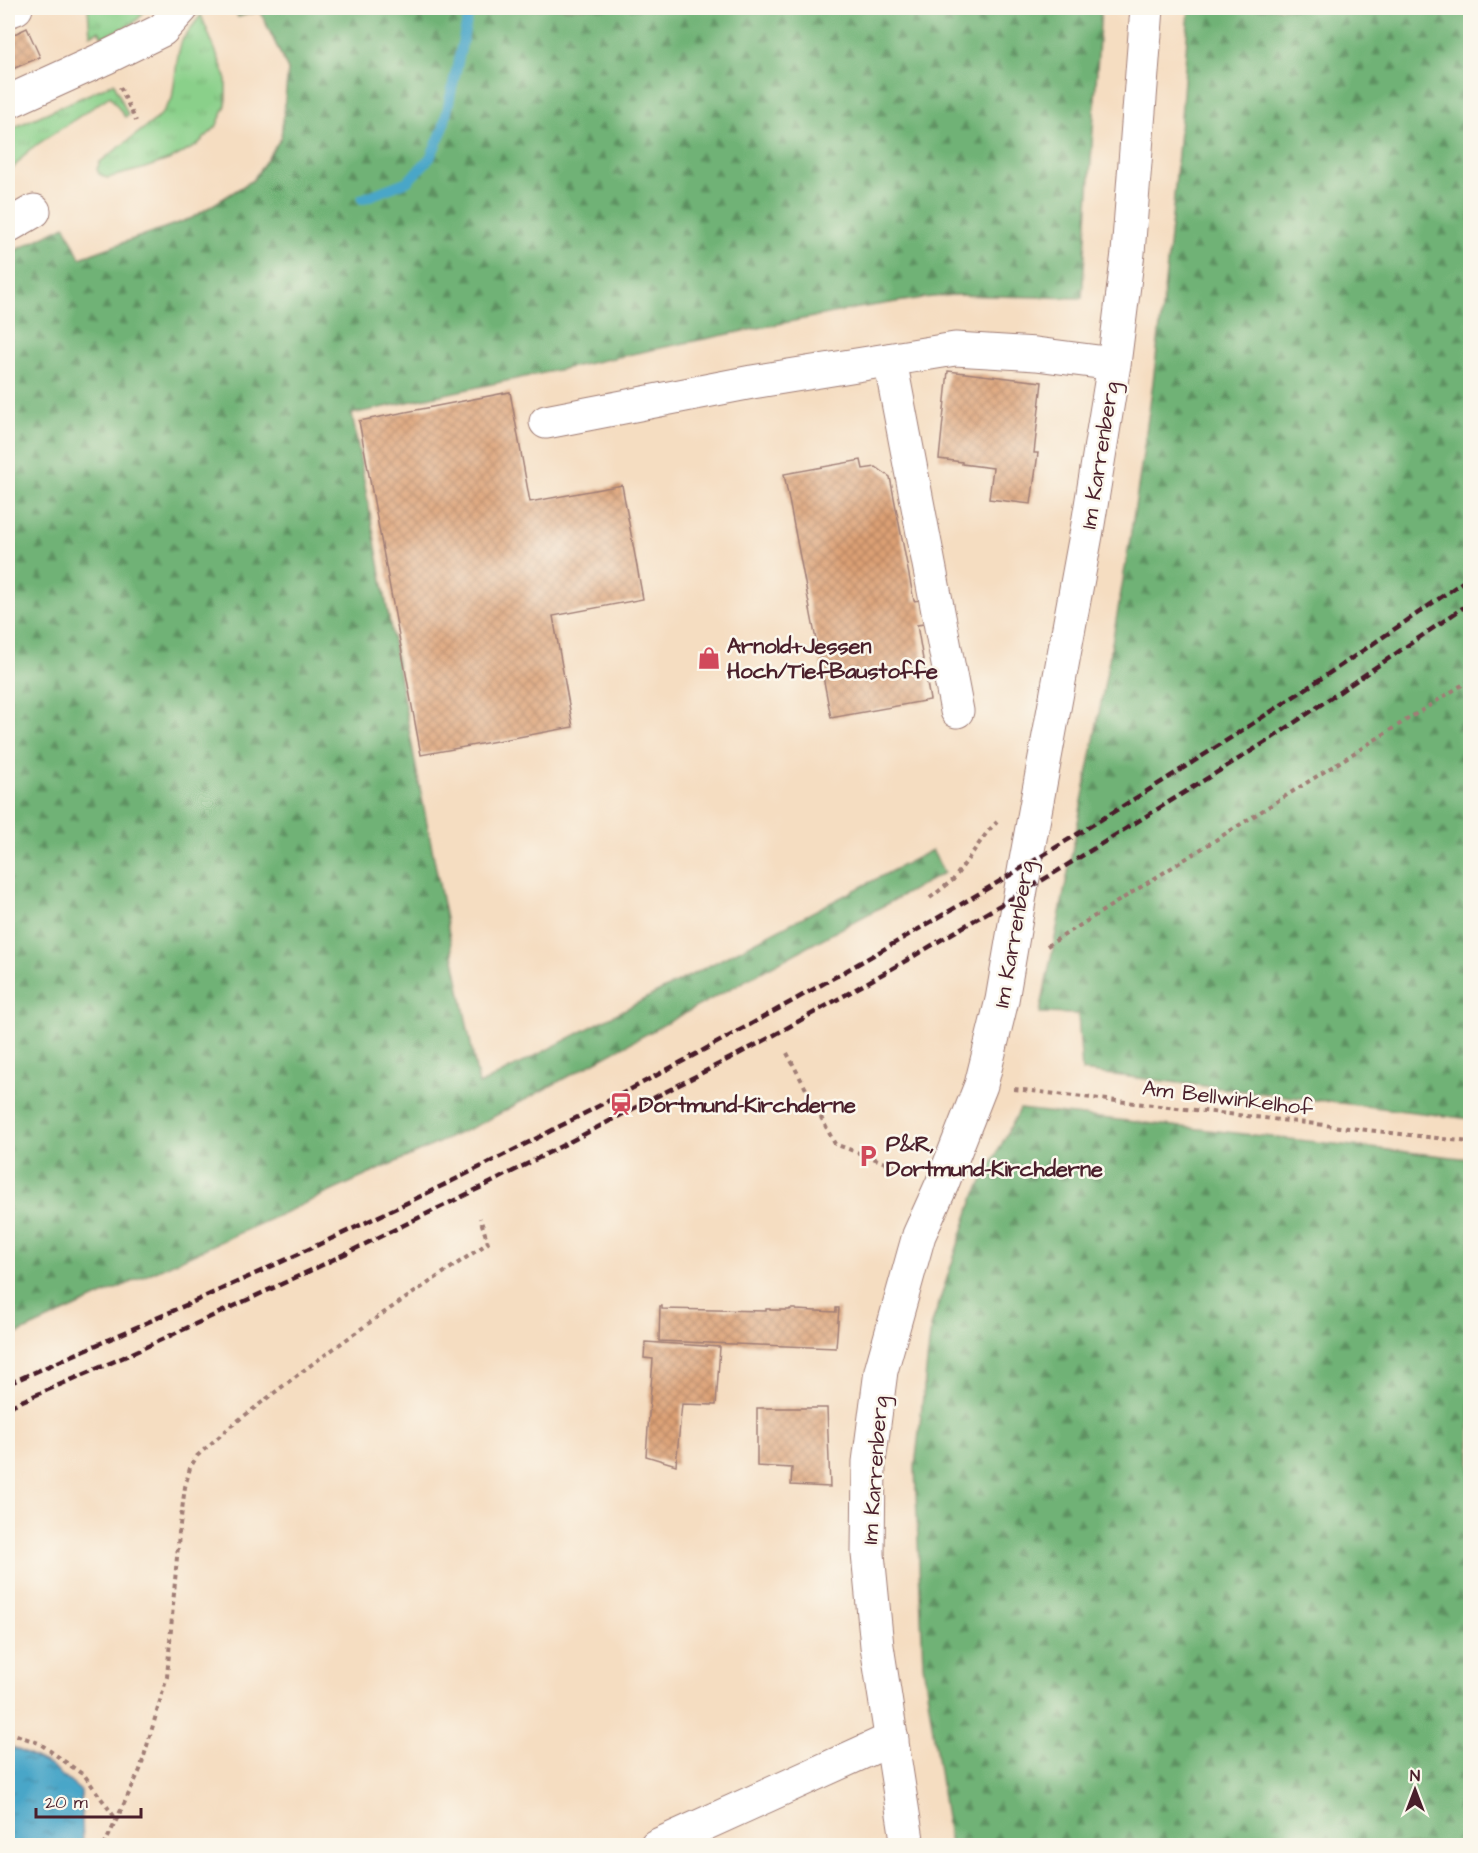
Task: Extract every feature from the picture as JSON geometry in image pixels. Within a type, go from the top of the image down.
[{"type":"street","points":[[8,11],[16,8]]},
{"type":"street","name":"Im Karrenberg","points":[[908,1845],[877,1646],[868,1554],[869,1462],[881,1371],[919,1235],[981,1085],[1007,971],[1088,524],[1114,364],[1128,253],[1147,8]]},
{"type":"street","points":[[8,102],[125,49],[172,19]]},
{"type":"street","points":[[546,422],[752,382],[955,349],[1036,354],[1114,364]]},
{"type":"street","points":[[890,360],[957,711]]},
{"type":"street","points":[[656,1845],[892,1739]]},
{"type":"path","points":[[116,78],[136,121]]},
{"type":"path","points":[[1007,971],[1470,680]]},
{"type":"path","points":[[930,898],[954,880],[988,831],[1001,818]]},
{"type":"path","points":[[787,1053],[835,1144],[942,1184]]},
{"type":"path","name":"Am Bellwinkelhof","points":[[981,1085],[1470,1142]]},
{"type":"path","points":[[104,1845],[140,1770],[167,1677],[178,1544],[190,1467],[197,1456],[231,1426],[300,1373],[376,1318],[488,1243],[480,1218]]},
{"type":"path","points":[[8,1732],[39,1743],[85,1776],[116,1819]]},
{"type":"green space","points":[[88,8],[145,8],[133,23],[102,37],[99,31],[90,35]]},
{"type":"green space","points":[[234,8],[1101,8],[1082,298],[953,295],[858,308],[352,414],[417,773],[479,1085],[932,850],[944,873],[482,1123],[8,1338],[8,254],[65,226],[80,258],[192,218],[253,180],[281,138],[288,70],[260,11],[238,17]]},
{"type":"green space","points":[[1189,8],[1470,8],[1470,1119],[1082,1071],[1078,1014],[1040,1013],[1103,693],[1145,442],[1171,225]]},
{"type":"green space","points":[[201,15],[226,77],[226,105],[216,127],[196,146],[171,159],[107,178],[99,174],[97,169],[100,162],[159,117],[172,99],[182,40]]},
{"type":"green space","points":[[114,83],[128,115],[125,117],[110,96],[29,150],[8,174],[8,130]]},
{"type":"green space","points":[[1020,1109],[1470,1159],[1470,1845],[950,1845],[923,1664],[915,1467],[931,1327],[973,1199]]},
{"type":"water","points":[[8,1745],[49,1765],[81,1791],[83,1845],[8,1845]]},
{"type":"building","points":[[27,28],[40,57],[8,71],[8,37]]},
{"type":"building","points":[[948,371],[1042,382],[1034,453],[1038,453],[1031,504],[989,499],[993,468],[939,459]]},
{"type":"building","points":[[510,392],[530,502],[622,485],[643,599],[553,616],[573,727],[421,755],[359,421]]},
{"type":"building","points":[[861,460],[863,469],[876,467],[890,477],[914,601],[920,600],[924,624],[917,625],[930,700],[831,718],[784,474]]},
{"type":"building","points":[[660,1306],[662,1309],[766,1311],[766,1309],[796,1309],[836,1312],[836,1308],[839,1308],[836,1348],[659,1341]]},
{"type":"building","points":[[645,1342],[720,1347],[716,1405],[682,1404],[676,1465],[646,1456],[653,1359],[644,1358]]},
{"type":"building","points":[[757,1408],[827,1408],[830,1487],[791,1485],[792,1468],[757,1466]]},
{"type":"waterway","points":[[362,199],[408,181],[430,158],[443,129],[470,8]]},
{"type":"railway","points":[[8,1384],[209,1295],[409,1202],[541,1136],[780,1008],[898,941],[1131,801],[1358,654],[1470,577]]},
{"type":"railway","points":[[8,1407],[122,1358],[316,1268],[500,1178],[769,1038],[1051,875],[1269,740],[1470,603]]},
{"type":"place","name":"Arnold+Jessen Hoch/TiefBaustoffe","points":[[709,658]]},
{"type":"place","name":"Dortmund-Kirchderne","points":[[621,1104]]},
{"type":"place","name":"P&R, Dortmund-Kirchderne","points":[[868,1156]]}]
